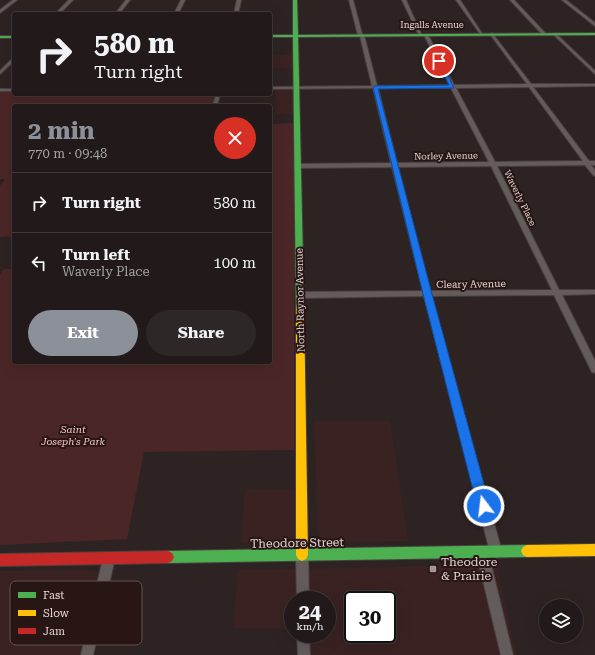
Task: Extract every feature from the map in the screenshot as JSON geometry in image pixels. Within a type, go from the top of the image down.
[{"type":"main road","name":"North Raynor Avenue","points":[[295,0],[295,36],[298,88],[297,166],[300,295],[302,555]]},
{"type":"main road","name":"Ingalls Avenue","points":[[272,36],[595,34]]},
{"type":"main road","points":[[0,37],[12,37]]},
{"type":"main road","name":"Theodore Street","points":[[0,560],[595,550]]},
{"type":"street","points":[[0,12],[14,0]]},
{"type":"street","points":[[59,12],[71,0]]},
{"type":"street","points":[[119,12],[128,0]]},
{"type":"street","points":[[177,12],[183,0]]},
{"type":"street","points":[[236,12],[239,0]]},
{"type":"street","points":[[351,0],[396,165],[427,294],[496,552]]},
{"type":"street","name":"Waverly Place","points":[[404,0],[493,164],[595,370]]},
{"type":"street","points":[[458,0],[482,34]]},
{"type":"street","points":[[512,0],[544,34]]},
{"type":"street","points":[[564,0],[595,25]]},
{"type":"street","points":[[492,34],[595,174]]},
{"type":"street","points":[[555,34],[595,74]]},
{"type":"street","points":[[0,73],[12,61]]},
{"type":"street","points":[[272,88],[595,86]]},
{"type":"street","points":[[0,90],[12,90]]},
{"type":"street","name":"Norley Avenue","points":[[297,166],[595,163]]},
{"type":"street","name":"Cleary Avenue","points":[[300,295],[595,292]]},
{"type":"street","points":[[482,552],[507,655]]},
{"type":"street","name":"North Raynor Avenue","points":[[302,555],[303,591]]},
{"type":"street","points":[[104,581],[109,558]]},
{"type":"street","points":[[303,643],[304,655]]},
{"type":"street","points":[[87,655],[89,645]]},
{"type":"shaded area","points":[[272,55],[293,55],[293,68],[272,68]]},
{"type":"shaded area","points":[[275,89],[293,90],[294,114],[276,114]]},
{"type":"shaded area","points":[[314,421],[390,421],[408,541],[338,542],[325,540],[320,536],[318,528]]},
{"type":"shaded area","points":[[245,489],[295,490],[295,529],[293,536],[282,543],[241,543]]},
{"type":"shaded area","points":[[496,565],[517,655],[297,655],[297,643],[336,643],[336,591],[284,591],[284,629],[233,628],[238,570]]},
{"type":"shaded area","points":[[77,570],[110,572],[108,581],[10,581],[10,645],[95,645],[93,655],[0,655],[0,571]]},
{"type":"green space","points":[[0,91],[12,91],[12,96],[214,96],[212,104],[12,104],[12,236],[0,237],[0,186],[5,179],[0,179]]},
{"type":"green space","name":"Saint Joseph's Park","points":[[294,123],[294,450],[144,452],[127,539],[0,545],[0,275],[3,269],[12,269],[12,364],[272,364],[272,124]]},
{"type":"traffic: fast","points":[[295,0],[300,307]]},
{"type":"traffic: fast","points":[[272,36],[595,34]]},
{"type":"traffic: fast","points":[[0,37],[12,37]]},
{"type":"traffic: fast","points":[[168,557],[527,551]]},
{"type":"traffic: slow","points":[[300,307],[302,555]]},
{"type":"traffic: slow","points":[[527,551],[595,550]]},
{"type":"traffic: jam","points":[[0,560],[168,557]]},
{"type":"place","name":"Theodore & Prairie","points":[[433,569]]},
{"type":"route","points":[[439,61],[452,87],[375,87],[396,165],[427,294],[484,506]]}]
